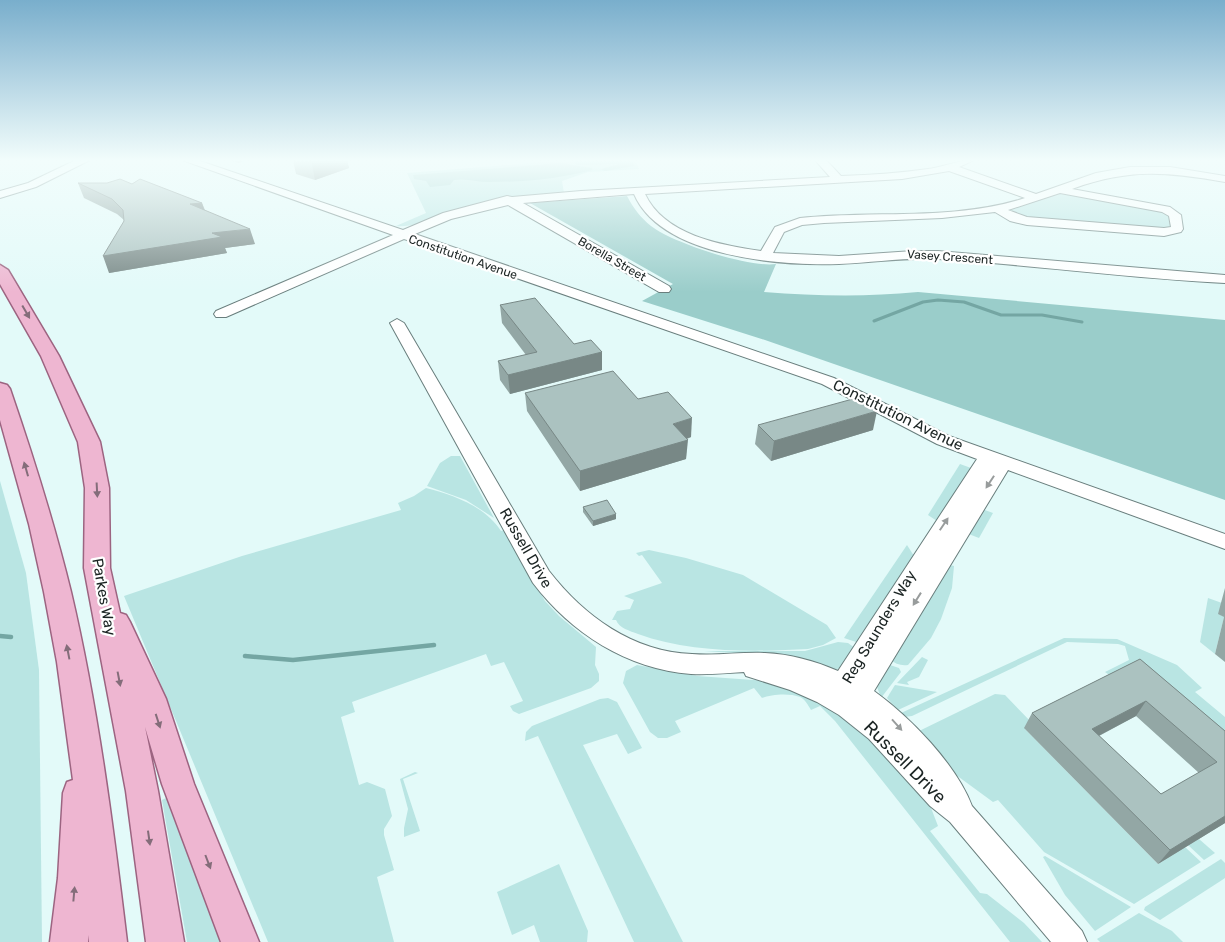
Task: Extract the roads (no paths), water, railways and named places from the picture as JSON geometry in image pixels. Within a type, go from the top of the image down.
[{"type":"main road","name":"Parkes Way","points":[[0,270],[50,356],[89,442],[97,488],[97,568],[142,791],[164,942]]},
{"type":"main road","points":[[0,389],[15,431],[39,516],[57,592],[81,725],[102,876],[108,942]]},
{"type":"main road","points":[[103,597],[142,676],[178,784],[240,942]]},
{"type":"main road","points":[[69,942],[78,849],[81,725]]},
{"type":"street","name":"Constitution Avenue","points":[[317,204],[376,226],[405,234],[457,255],[570,291],[838,385],[868,399],[929,434],[1225,542]]},
{"type":"street","name":"Constitution Avenue","points":[[318,204],[544,279],[570,291]]},
{"type":"street","points":[[221,314],[447,216],[489,204]]},
{"type":"street","points":[[380,247],[452,212],[490,204]]},
{"type":"street","name":"Borella Street","points":[[515,204],[664,288]]},
{"type":"street","name":"Vasey Crescent","points":[[646,204],[651,213],[679,232],[723,248],[765,256],[831,260],[917,254],[1225,279]]},
{"type":"street","points":[[765,256],[778,230],[798,222],[997,209],[1015,204]]},
{"type":"street","points":[[997,209],[1014,218],[1027,221],[1164,232],[1173,232],[1177,228],[1175,215],[1165,209],[1137,204]]},
{"type":"street","points":[[484,205],[506,206],[525,211]]},
{"type":"street","points":[[361,252],[382,232],[376,226]]},
{"type":"street","points":[[361,252],[404,244],[457,255]]},
{"type":"street","name":"Russell Drive","points":[[397,323],[541,577],[564,606],[591,628],[632,649],[679,662],[740,664],[803,684],[847,693],[876,704],[901,729],[946,784],[958,803],[960,812],[1071,942]]},
{"type":"street","name":"Reg Saunders Way","points":[[847,693],[938,552],[995,459]]},
{"type":"waterway","points":[[874,321],[923,302],[938,300],[964,302],[1001,315],[1042,315],[1082,322]]},
{"type":"waterway","points":[[0,636],[11,637]]},
{"type":"waterway","points":[[245,656],[293,660],[434,645]]}]
